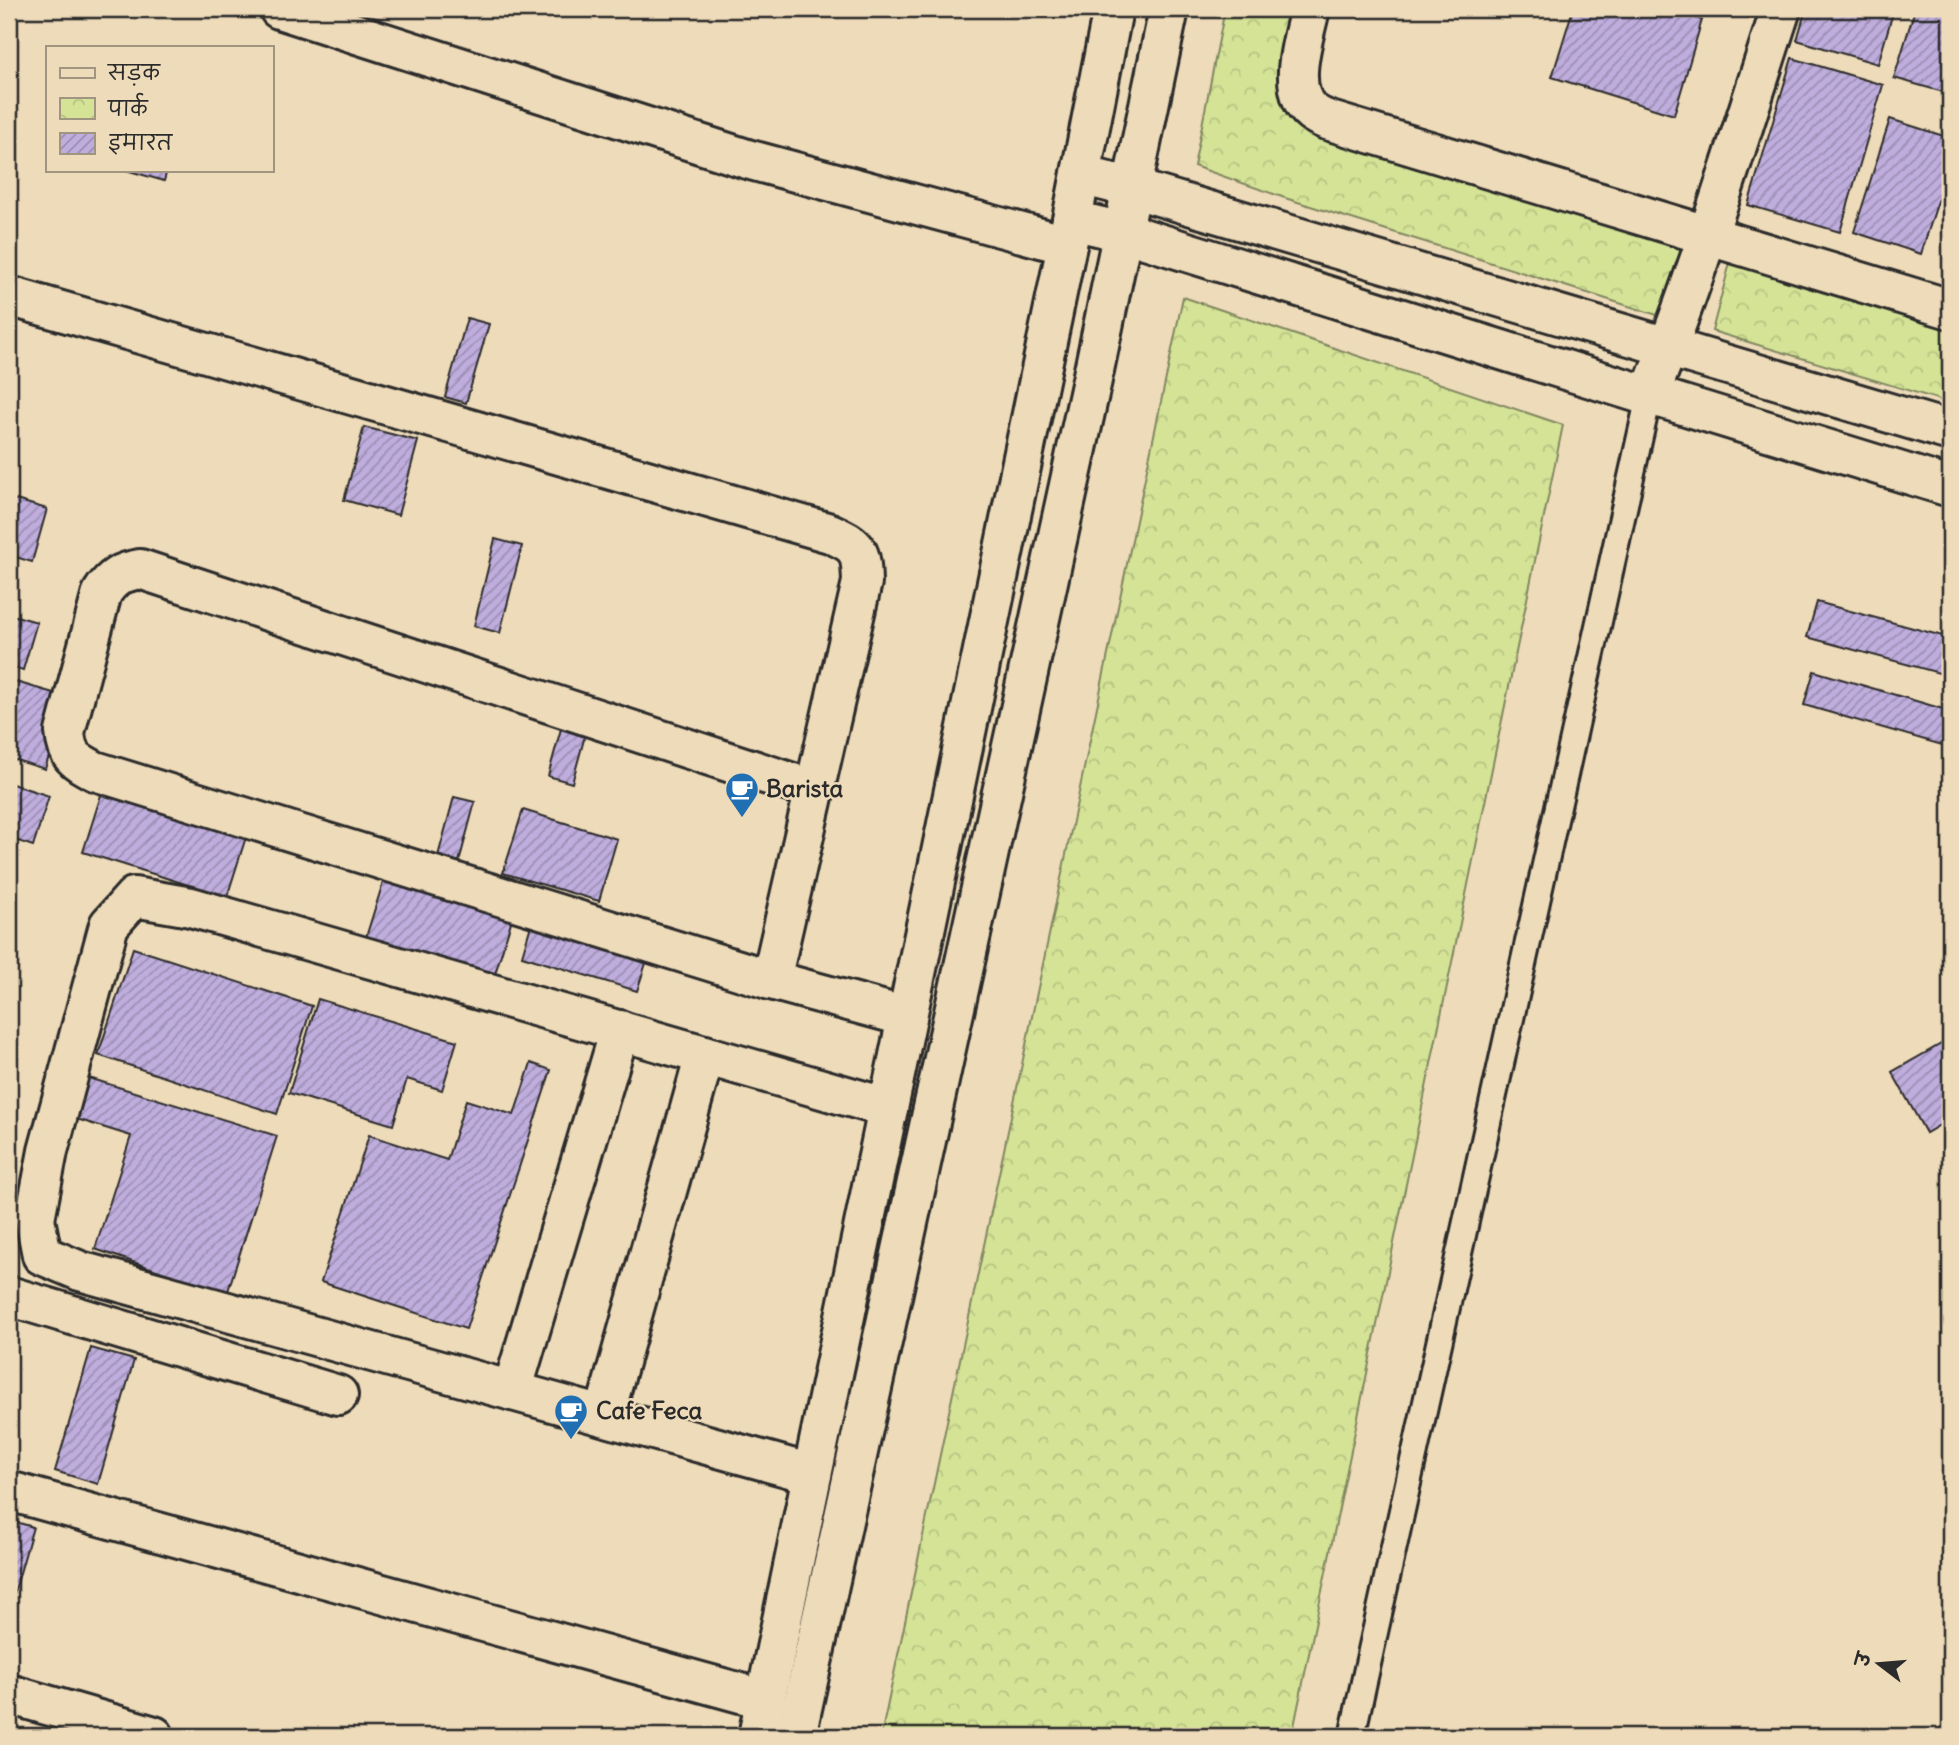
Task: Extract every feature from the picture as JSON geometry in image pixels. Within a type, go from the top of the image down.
[{"type":"street","points":[[279,9],[747,159],[1070,233],[1123,232],[1950,487]]},
{"type":"street","points":[[9,1491],[762,1718],[1070,233],[1113,9]]},
{"type":"street","points":[[796,1736],[1123,232],[1169,9]]},
{"type":"street","points":[[1310,9],[1298,67],[1299,95],[1311,112],[1327,120],[1950,309]]},
{"type":"street","points":[[1649,396],[1708,234],[1781,9]]},
{"type":"street","points":[[1081,175],[1950,431]]},
{"type":"street","points":[[9,296],[830,533],[850,542],[861,558],[862,582],[771,980]]},
{"type":"street","points":[[814,790],[140,569],[124,572],[110,581],[102,593],[65,732],[66,749],[77,762],[95,771],[771,980],[907,1017]]},
{"type":"street","points":[[812,1474],[80,1271],[42,1255],[35,1219],[48,1151],[108,925],[134,897],[191,907],[888,1108]]},
{"type":"street","points":[[512,1391],[620,1030]]},
{"type":"street","points":[[604,1416],[705,1055]]},
{"type":"street","points":[[9,1296],[338,1395]]},
{"type":"street","points":[[9,1694],[94,1728],[154,1736]]},
{"type":"lane","points":[[1352,1736],[1649,396]]},
{"type":"green space","points":[[1225,9],[1324,9],[1300,127],[1691,248],[1673,320],[1285,198],[1194,166]]},
{"type":"green space","points":[[1731,259],[1950,328],[1950,403],[1712,331]]},
{"type":"green space","points":[[1183,297],[1563,425],[1292,1736],[881,1736]]},
{"type":"building","points":[[1573,9],[1667,9],[1702,20],[1674,115],[1552,77]]},
{"type":"building","points":[[1806,9],[1894,9],[1878,64],[1797,40]]},
{"type":"building","points":[[1915,9],[1950,9],[1950,94],[1894,78]]},
{"type":"building","points":[[1792,58],[1883,85],[1840,232],[1748,205]]},
{"type":"building","points":[[1890,119],[1950,138],[1950,163],[1921,254],[1854,232]]},
{"type":"building","points":[[133,172],[166,172],[164,181]]},
{"type":"building","points":[[467,318],[489,324],[466,403],[445,397]]},
{"type":"building","points":[[364,427],[418,441],[398,515],[344,500]]},
{"type":"building","points":[[9,498],[47,509],[32,562],[9,555]]},
{"type":"building","points":[[495,539],[522,546],[500,633],[474,626]]},
{"type":"building","points":[[1817,602],[1950,638],[1950,676],[1807,637]]},
{"type":"building","points":[[9,614],[37,622],[23,670],[9,666]]},
{"type":"building","points":[[1814,671],[1950,711],[1949,747],[1804,705]]},
{"type":"building","points":[[9,680],[67,697],[45,769],[9,758]]},
{"type":"building","points":[[562,725],[586,732],[572,783],[548,776]]},
{"type":"building","points":[[9,783],[49,796],[33,846],[9,838]]},
{"type":"building","points":[[102,792],[246,837],[227,897],[83,852]]},
{"type":"building","points":[[454,797],[475,802],[459,862],[438,856]]},
{"type":"building","points":[[523,810],[617,839],[599,901],[503,873]]},
{"type":"building","points":[[387,870],[515,909],[494,977],[366,937]]},
{"type":"building","points":[[531,925],[647,960],[637,991],[522,956]]},
{"type":"building","points":[[133,948],[312,1006],[277,1114],[98,1055]]},
{"type":"building","points":[[318,999],[457,1041],[442,1090],[407,1079],[393,1125],[289,1093]]},
{"type":"building","points":[[1950,1039],[1950,1119],[1926,1133],[1892,1072]]},
{"type":"building","points":[[531,1063],[551,1070],[466,1329],[321,1282],[369,1135],[447,1160],[466,1100],[514,1115]]},
{"type":"building","points":[[76,1074],[277,1136],[227,1294],[95,1249],[131,1136],[64,1115]]},
{"type":"building","points":[[91,1348],[134,1360],[98,1484],[55,1471]]},
{"type":"building","points":[[9,1520],[33,1527],[14,1594],[9,1593]]},
{"type":"place","name":"Barista","points":[[742,819]]},
{"type":"place","name":"Cafe Feca","points":[[571,1441]]}]
